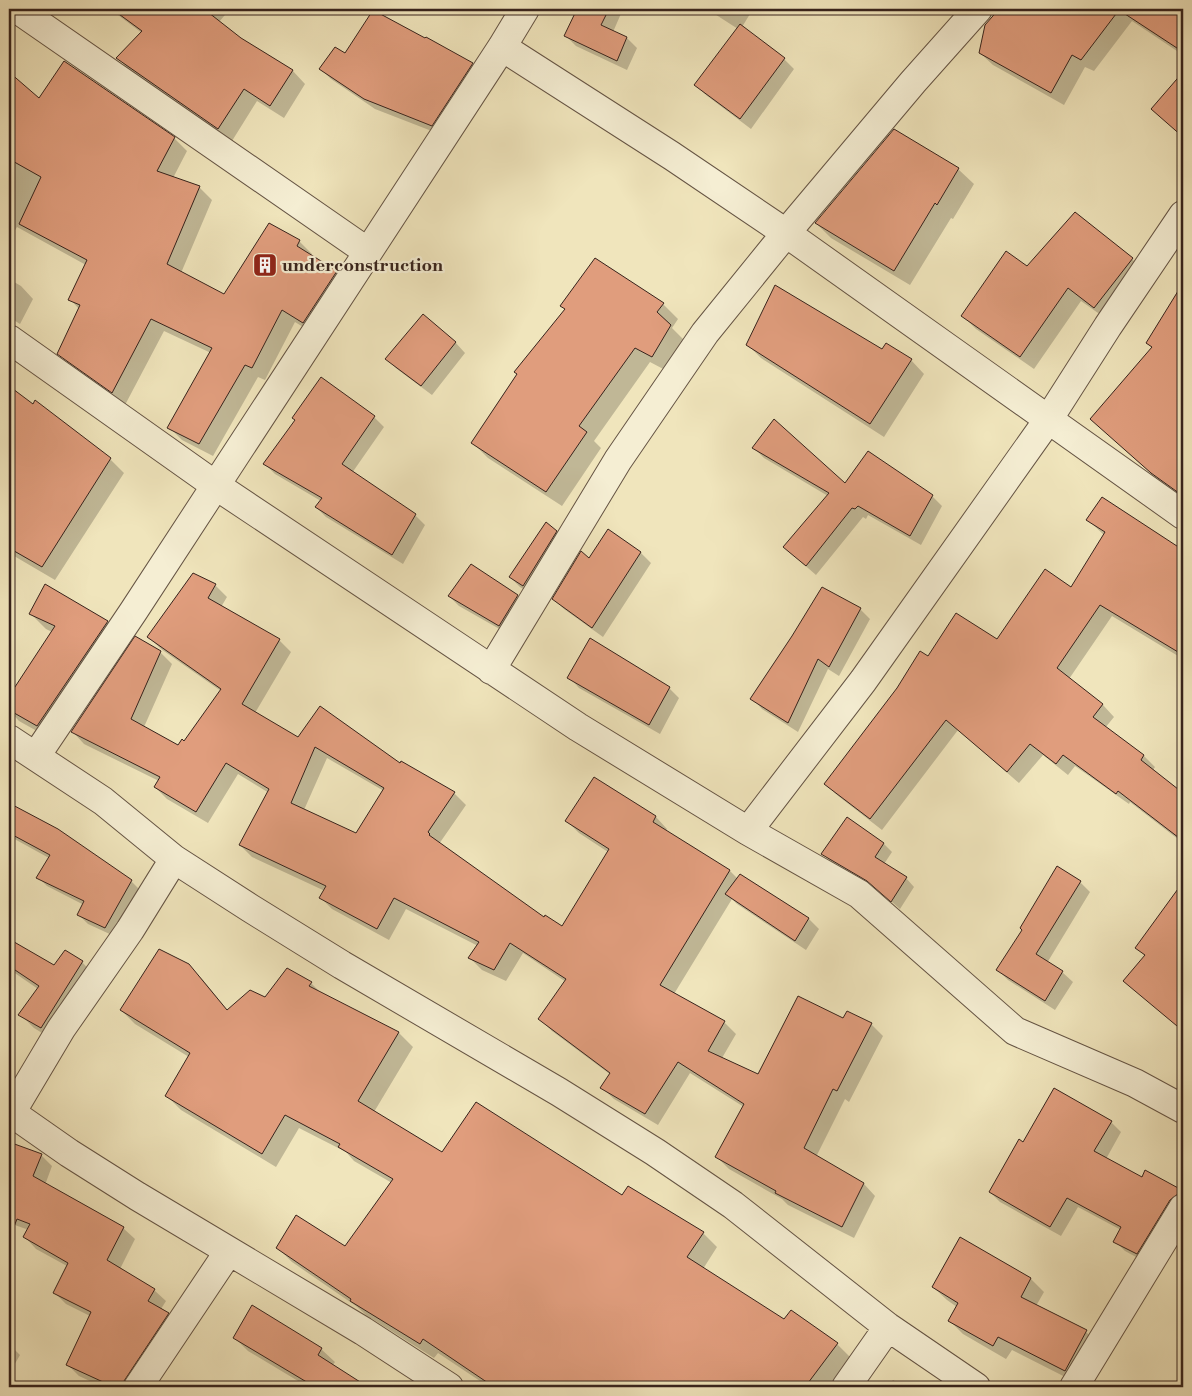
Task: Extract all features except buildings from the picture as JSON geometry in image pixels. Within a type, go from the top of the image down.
[{"type":"street","points":[[17,9],[368,252]]},
{"type":"street","points":[[36,756],[368,252],[525,9]]},
{"type":"street","points":[[491,670],[628,446],[705,333],[913,82],[978,9]]},
{"type":"street","points":[[502,47],[672,156],[786,233],[1183,515]]},
{"type":"street","points":[[748,830],[863,681],[1048,420],[1183,215]]},
{"type":"street","points":[[9,339],[216,484],[578,727],[748,830],[859,894],[1015,1031],[1135,1083],[1183,1109]]},
{"type":"street","points":[[9,739],[103,801],[174,858],[250,908],[325,955],[550,1087],[655,1152],[733,1206],[888,1327],[976,1387]]},
{"type":"street","points":[[174,858],[130,930],[61,1029],[10,1112],[137,1196],[364,1331],[449,1387]]},
{"type":"street","points":[[1074,1387],[1183,1208]]},
{"type":"street","points":[[138,1387],[229,1251]]},
{"type":"street","points":[[846,1387],[888,1327]]},
{"type":"place","name":"underconstruction","points":[[265,265]]}]
